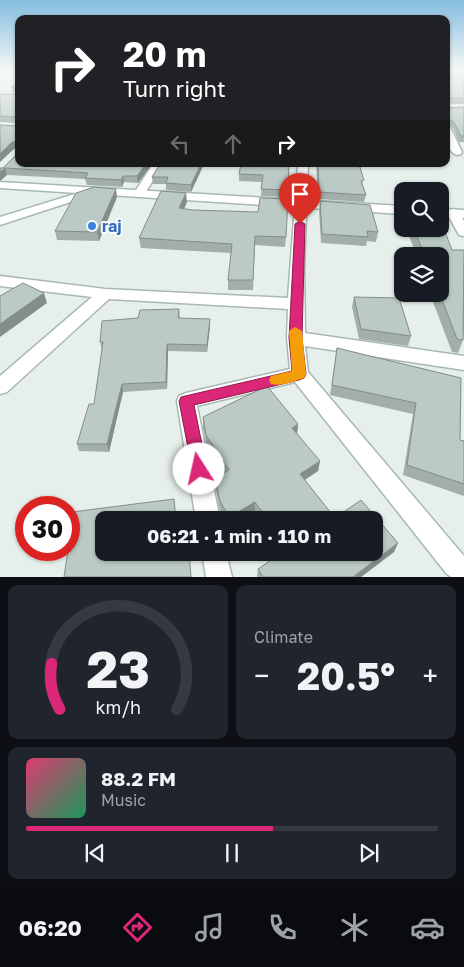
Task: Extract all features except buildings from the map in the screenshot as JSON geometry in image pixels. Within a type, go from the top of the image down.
[{"type":"street","points":[[450,138],[456,152]]},
{"type":"street","points":[[140,193],[156,167]]},
{"type":"street","points":[[303,167],[295,338],[299,374],[455,564],[464,572]]},
{"type":"street","points":[[0,185],[394,210]]},
{"type":"street","points":[[0,221],[95,191]]},
{"type":"street","points":[[459,214],[464,232]]},
{"type":"street","points":[[0,282],[105,294],[296,304]]},
{"type":"street","points":[[0,387],[105,294]]},
{"type":"street","points":[[295,338],[464,363]]},
{"type":"street","points":[[206,511],[186,401],[299,374]]},
{"type":"street","points":[[216,561],[219,577]]},
{"type":"slow traffic","points":[[276,380],[299,374],[295,331]]},
{"type":"place","name":"raj","points":[[92,226]]},
{"type":"route","points":[[199,469],[186,401],[299,374],[295,338],[300,224]]}]
